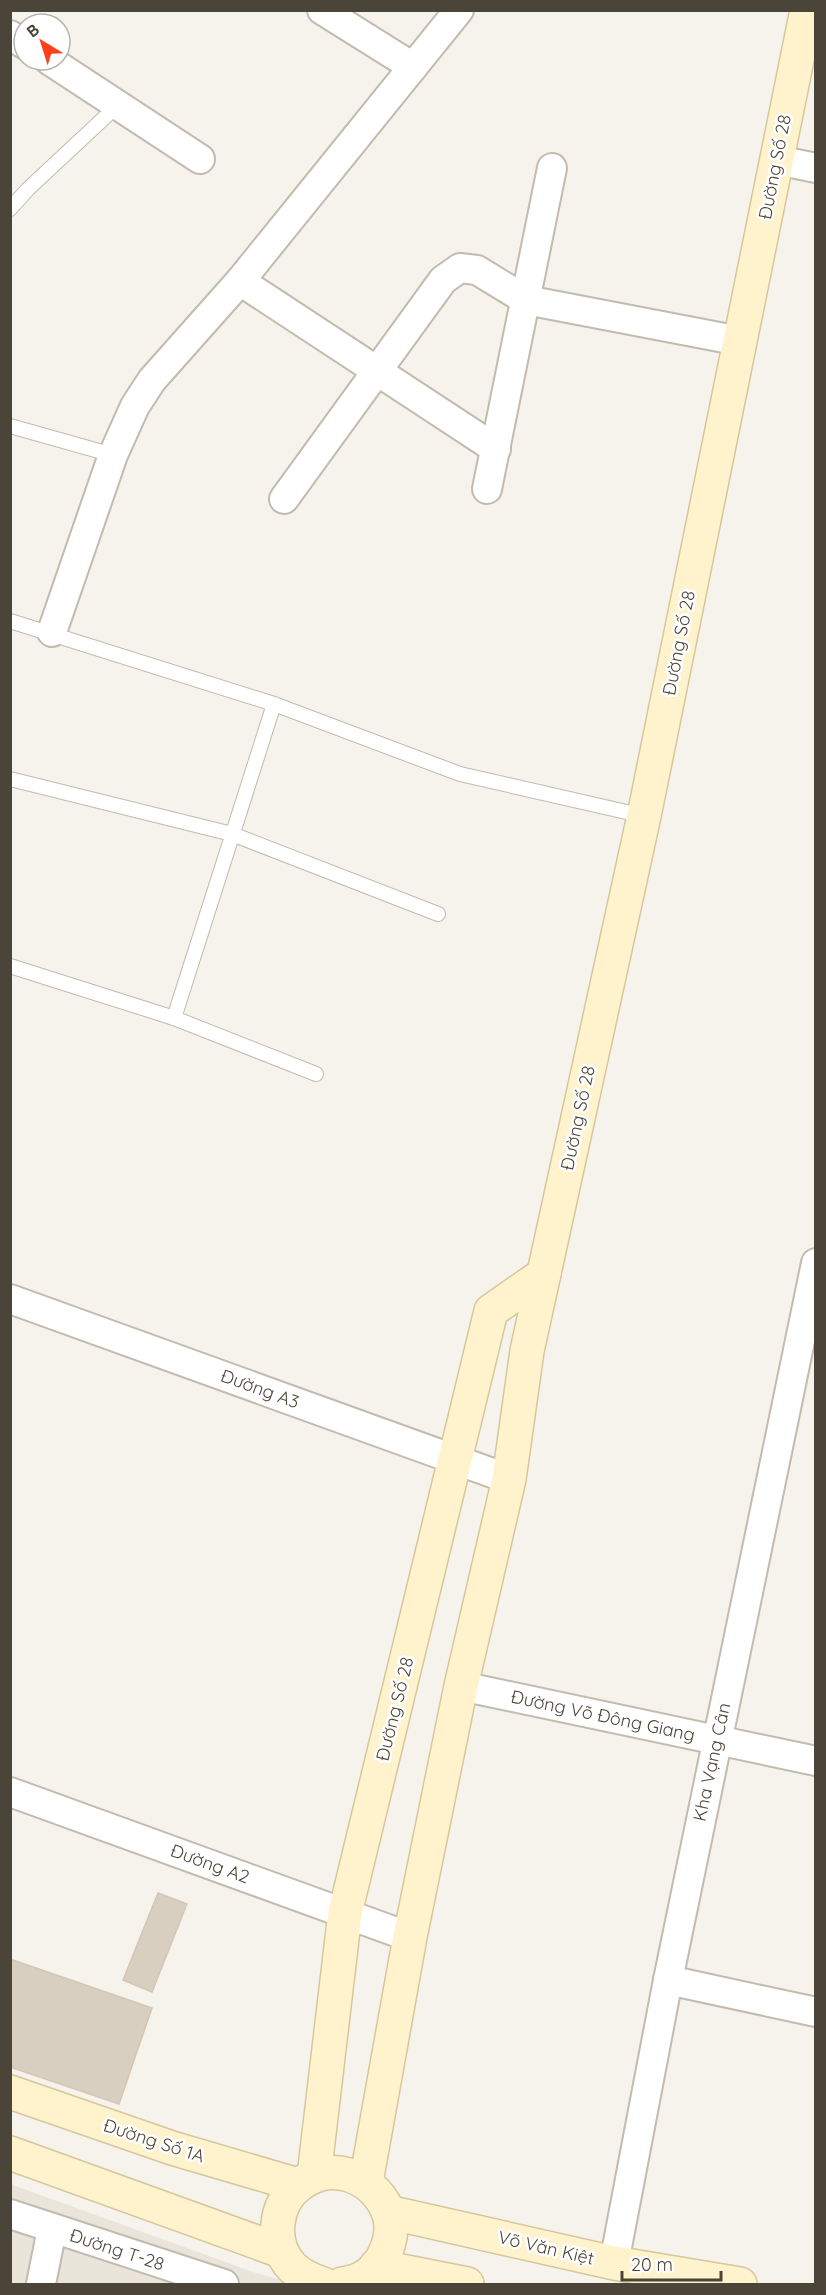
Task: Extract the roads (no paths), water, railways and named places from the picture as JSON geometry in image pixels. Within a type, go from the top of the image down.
[{"type":"street","points":[[322,10],[413,67]]},
{"type":"street","points":[[52,632],[113,455],[135,406],[152,380],[240,280],[459,10]]},
{"type":"street","name":"Đường Số 28","points":[[366,2182],[410,1937],[462,1686],[509,1479],[527,1351],[644,816],[807,10]]},
{"type":"street","points":[[69,72],[200,159]]},
{"type":"street","points":[[777,160],[816,168]]},
{"type":"street","points":[[487,489],[552,168]]},
{"type":"street","points":[[284,498],[443,280],[460,268],[477,270],[526,300],[740,341]]},
{"type":"street","points":[[240,280],[496,449]]},
{"type":"street","name":"Kha Vạng Cân","points":[[614,2263],[668,1980],[816,1263]]},
{"type":"street","name":"Đường Số 28","points":[[306,2180],[345,1913],[491,1311],[544,1274]]},
{"type":"street","name":"Đường A3","points":[[10,1299],[509,1479]]},
{"type":"street","name":"Đường Võ Đông Giang","points":[[462,1686],[816,1761]]},
{"type":"street","name":"Đường A2","points":[[10,1792],[410,1937]]},
{"type":"street","points":[[668,1980],[816,2012]]},
{"type":"street","name":"Đường Số 1A","points":[[10,2092],[172,2148],[306,2180]]},
{"type":"street","points":[[10,2153],[281,2251]]},
{"type":"street","points":[[323,2284],[306,2278],[291,2266],[281,2251],[277,2234],[279,2215],[286,2198],[306,2180],[332,2172],[350,2174],[366,2182],[380,2195],[388,2212],[391,2231],[386,2250],[376,2266],[362,2279],[342,2284]]},
{"type":"street","name":"Võ Văn Kiệt","points":[[388,2212],[614,2263],[740,2284]]},
{"type":"street","name":"Đường T-28","points":[[10,2214],[224,2284]]},
{"type":"street","points":[[41,2284],[52,2229]]},
{"type":"street","points":[[376,2266],[466,2284]]},
{"type":"lane","points":[[10,209],[118,104]]},
{"type":"lane","points":[[10,426],[113,455]]},
{"type":"lane","points":[[10,621],[52,632],[274,704],[460,774],[644,816]]},
{"type":"lane","points":[[174,1018],[274,704]]},
{"type":"lane","points":[[10,779],[232,834],[438,914]]},
{"type":"lane","points":[[10,966],[174,1018],[316,1074]]}]
